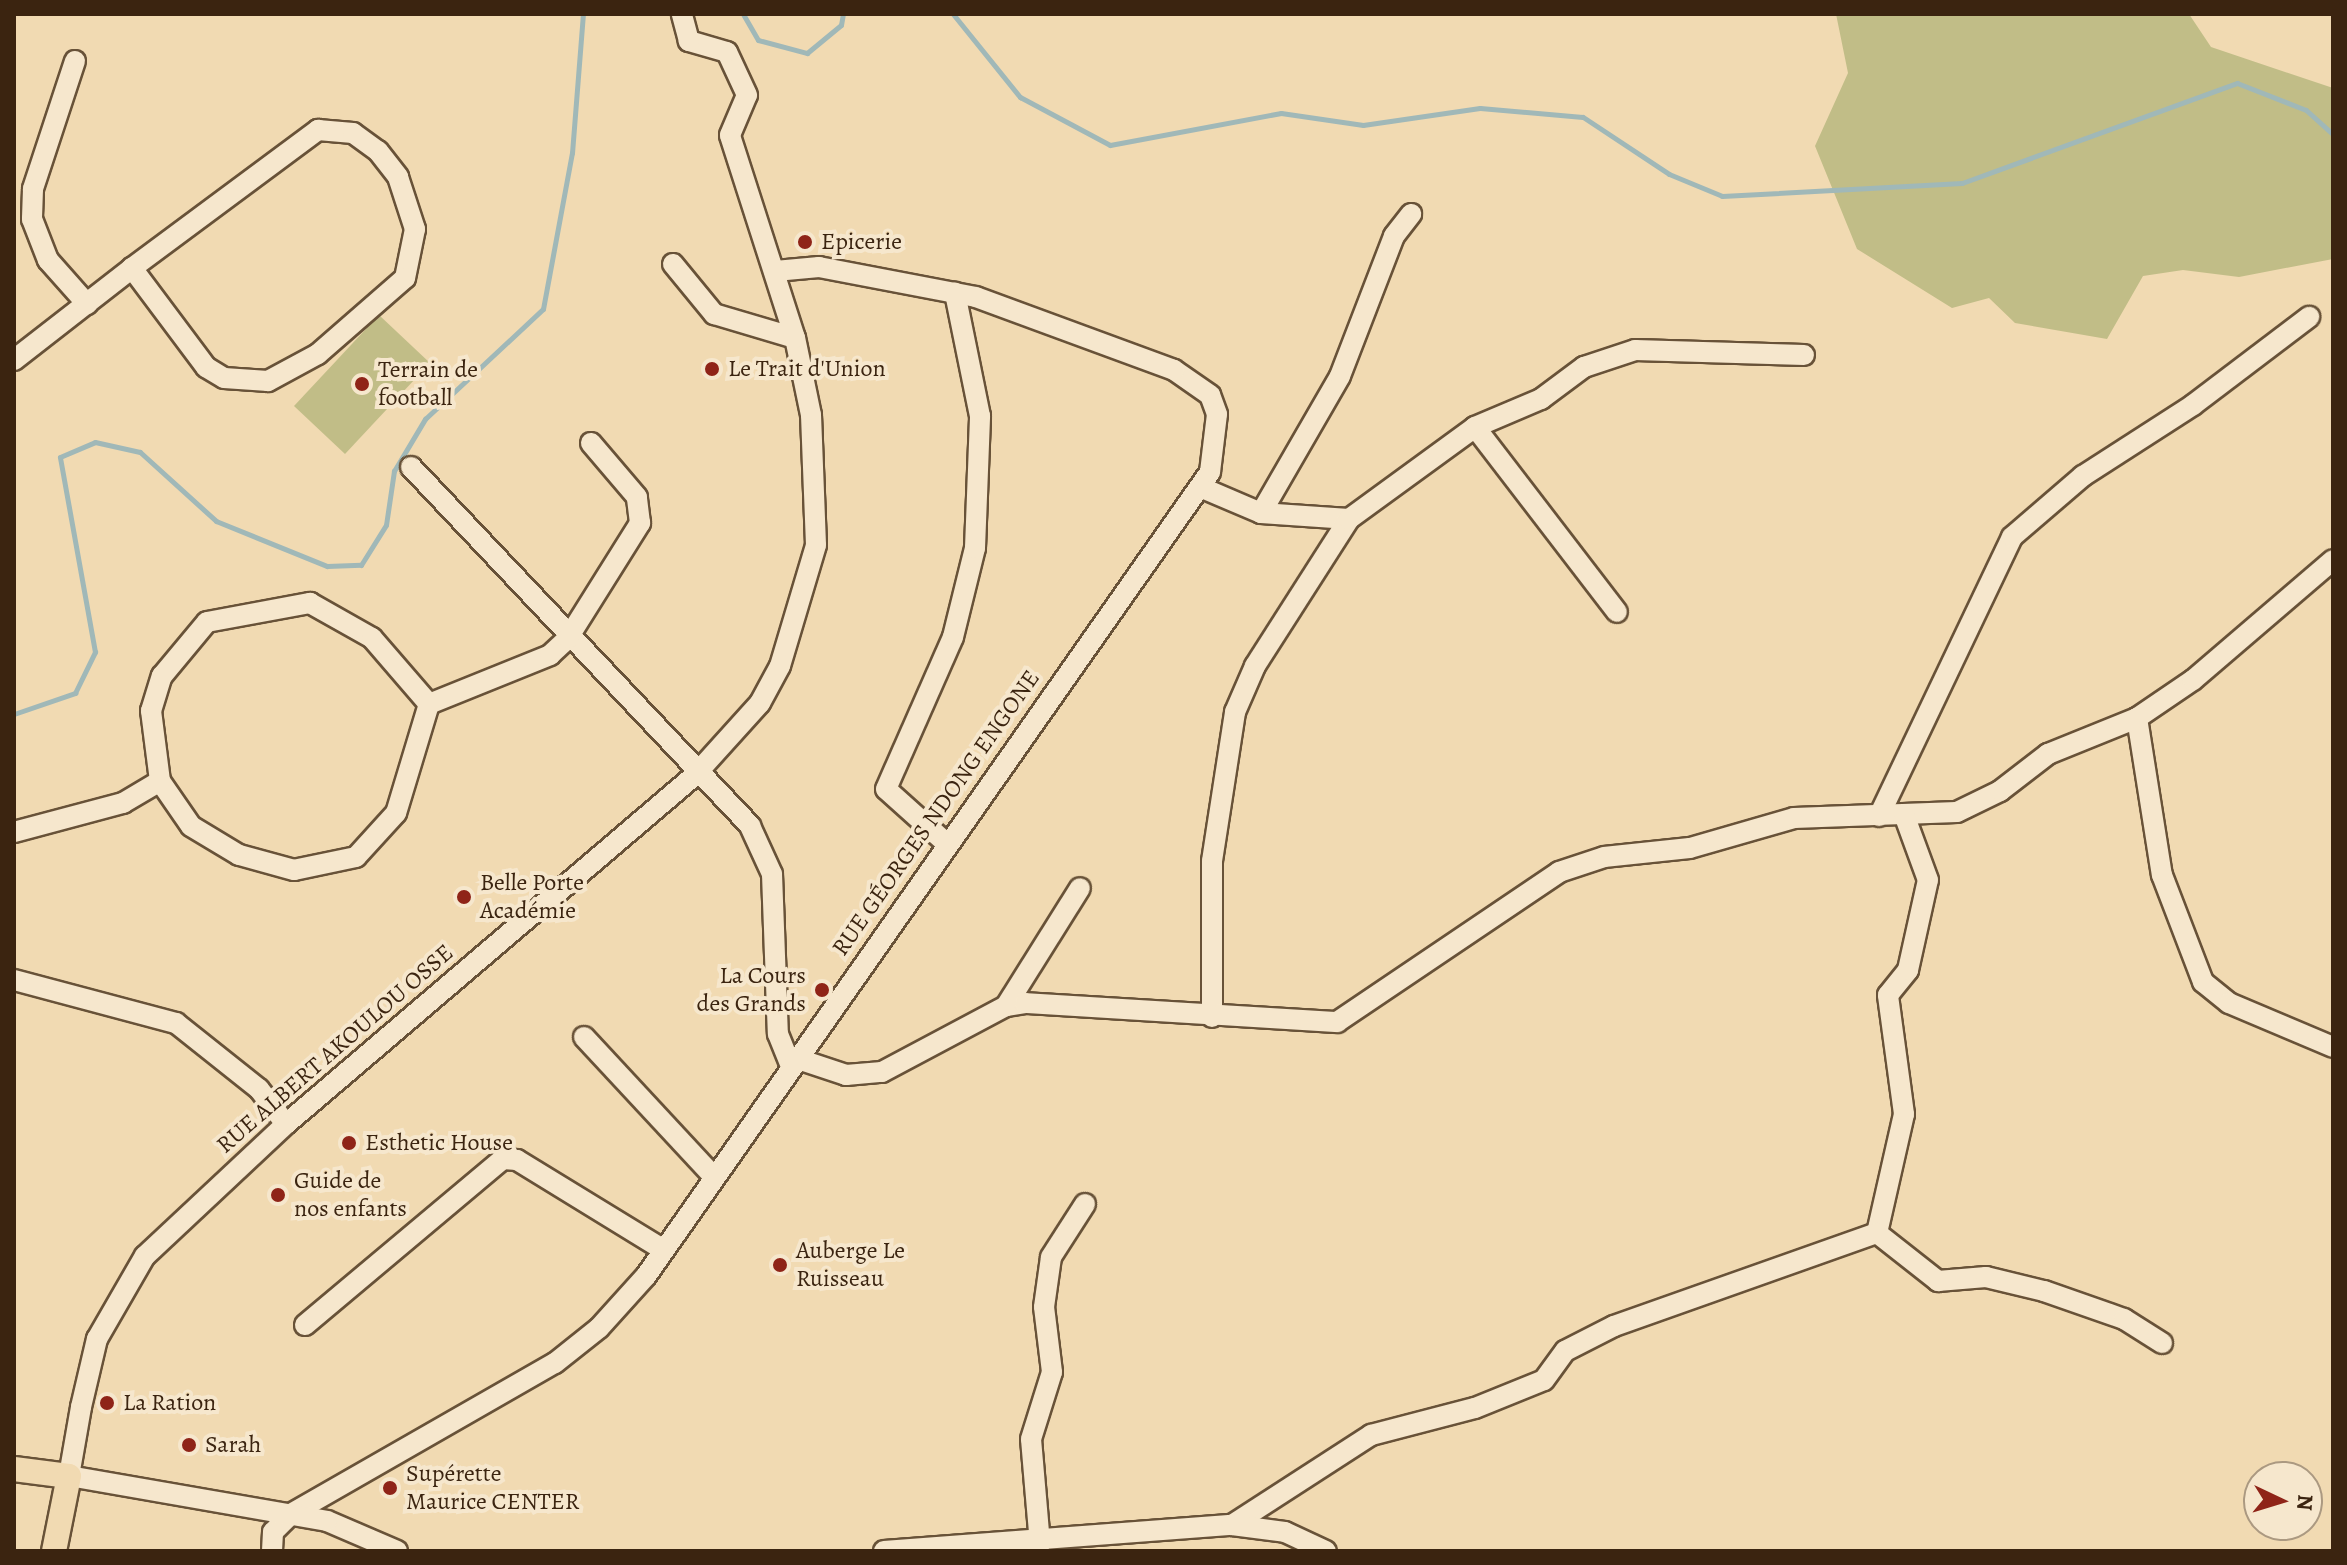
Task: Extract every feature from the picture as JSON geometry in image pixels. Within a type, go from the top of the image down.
[{"type":"main road","points":[[14,1469],[69,1476],[54,1551]]},
{"type":"street","name":"RUE ALBERT AKOULOU OSSE","points":[[69,1476],[97,1339],[127,1278],[286,1124],[695,775],[760,703],[810,581],[815,447],[795,338],[730,135],[746,111],[739,73],[727,52],[689,41],[682,14]]},
{"type":"street","points":[[75,61],[33,189],[32,219],[48,260],[87,304]]},
{"type":"street","points":[[14,360],[132,268],[318,130],[333,128],[378,151],[398,177],[415,229],[405,278],[318,354],[268,381],[224,378],[206,367],[132,268]]},
{"type":"street","points":[[1261,513],[1340,376],[1394,236],[1411,214]]},
{"type":"street","points":[[673,264],[714,314],[795,338]]},
{"type":"street","name":"RUE GÉORGES NDONG ENGONE","points":[[291,1514],[584,1342],[664,1250],[945,842],[1200,487],[1218,432],[1210,395],[1197,383],[1080,330],[955,293],[819,267],[775,271]]},
{"type":"street","points":[[945,842],[886,789],[953,637],[975,548],[980,416],[955,293]]},
{"type":"street","points":[[1879,816],[2012,537],[2083,476],[2193,405],[2309,317]]},
{"type":"street","points":[[1212,1017],[1212,861],[1235,712],[1255,666],[1349,519],[1475,427],[1541,399],[1584,367],[1635,350],[1804,355]]},
{"type":"street","points":[[1475,427],[1617,612]]},
{"type":"street","points":[[429,704],[521,669],[568,638],[642,509],[591,443]]},
{"type":"street","points":[[411,467],[695,775],[750,826],[772,874],[778,1034],[792,1061],[846,1075],[882,1072],[1006,1006],[1080,888]]},
{"type":"street","points":[[1200,487],[1261,513],[1349,519]]},
{"type":"street","points":[[1006,1006],[1337,1022],[1559,872],[1604,857],[1690,848],[1794,818],[1905,817],[1957,812],[2048,754],[2137,718],[2193,680],[2333,560]]},
{"type":"street","points":[[310,603],[343,616],[398,663],[429,704],[396,813],[356,857],[294,870],[239,855],[191,826],[160,781],[151,711],[162,676],[207,622],[242,611],[310,603]]},
{"type":"street","points":[[2137,718],[2162,875],[2203,982],[2229,1003],[2333,1047]]},
{"type":"street","points":[[14,832],[123,803],[160,781]]},
{"type":"street","points":[[1877,1233],[1904,1114],[1888,995],[1908,970],[1928,880],[1905,817]]},
{"type":"street","points":[[14,980],[176,1023],[259,1089],[286,1124]]},
{"type":"street","points":[[584,1037],[713,1176]]},
{"type":"street","points":[[305,1325],[503,1159],[517,1160],[664,1250]]},
{"type":"street","points":[[1040,1544],[1031,1439],[1052,1372],[1044,1307],[1051,1257],[1085,1204]]},
{"type":"street","points":[[1877,1233],[1938,1281],[1986,1277],[2044,1291],[2124,1319],[2162,1343]]},
{"type":"street","points":[[1232,1525],[1371,1435],[1475,1408],[1544,1380],[1565,1351],[1614,1326],[1877,1233]]},
{"type":"street","points":[[69,1476],[291,1514],[397,1551]]},
{"type":"street","points":[[272,1551],[273,1532],[291,1514]]},
{"type":"street","points":[[884,1551],[1040,1544],[1232,1525],[1285,1532],[1326,1551]]},
{"type":"shaded area","points":[[1836,14],[2189,14],[2211,47],[2333,88],[2333,259],[2239,277],[2183,270],[2143,276],[2107,339],[2015,323],[1989,298],[1952,308],[1857,249],[1815,146],[1848,73]]},
{"type":"shaded area","name":"Terrain de football","points":[[379,315],[430,363],[345,454],[294,406]]},
{"type":"waterway","points":[[14,714],[75,693],[95,652],[60,457],[95,442],[140,452],[216,521],[327,566],[361,565],[386,525],[394,471],[425,419],[543,309],[572,153],[583,14]]},
{"type":"waterway","points":[[743,14],[758,40],[807,53],[841,25],[843,14]]},
{"type":"waterway","points":[[953,14],[1020,97],[1110,145],[1281,113],[1363,125],[1480,108],[1583,117],[1669,174],[1722,196],[1962,183],[2237,83],[2306,110],[2333,134]]},
{"type":"place","name":"Epicerie","points":[[805,242]]},
{"type":"place","name":"Le Trait d'Union","points":[[712,369]]},
{"type":"place","name":"Terrain de football","points":[[362,384]]},
{"type":"place","name":"Belle Porte Académie","points":[[464,897]]},
{"type":"place","name":"La Cours des Grands","points":[[822,990]]},
{"type":"place","name":"Esthetic House","points":[[349,1143]]},
{"type":"place","name":"Guide de nos enfants","points":[[278,1195]]},
{"type":"place","name":"Auberge Le Ruisseau","points":[[780,1265]]},
{"type":"place","name":"La Ration","points":[[107,1403]]},
{"type":"place","name":"Sarah","points":[[189,1445]]},
{"type":"place","name":"Supérette Maurice CENTER","points":[[390,1488]]}]
